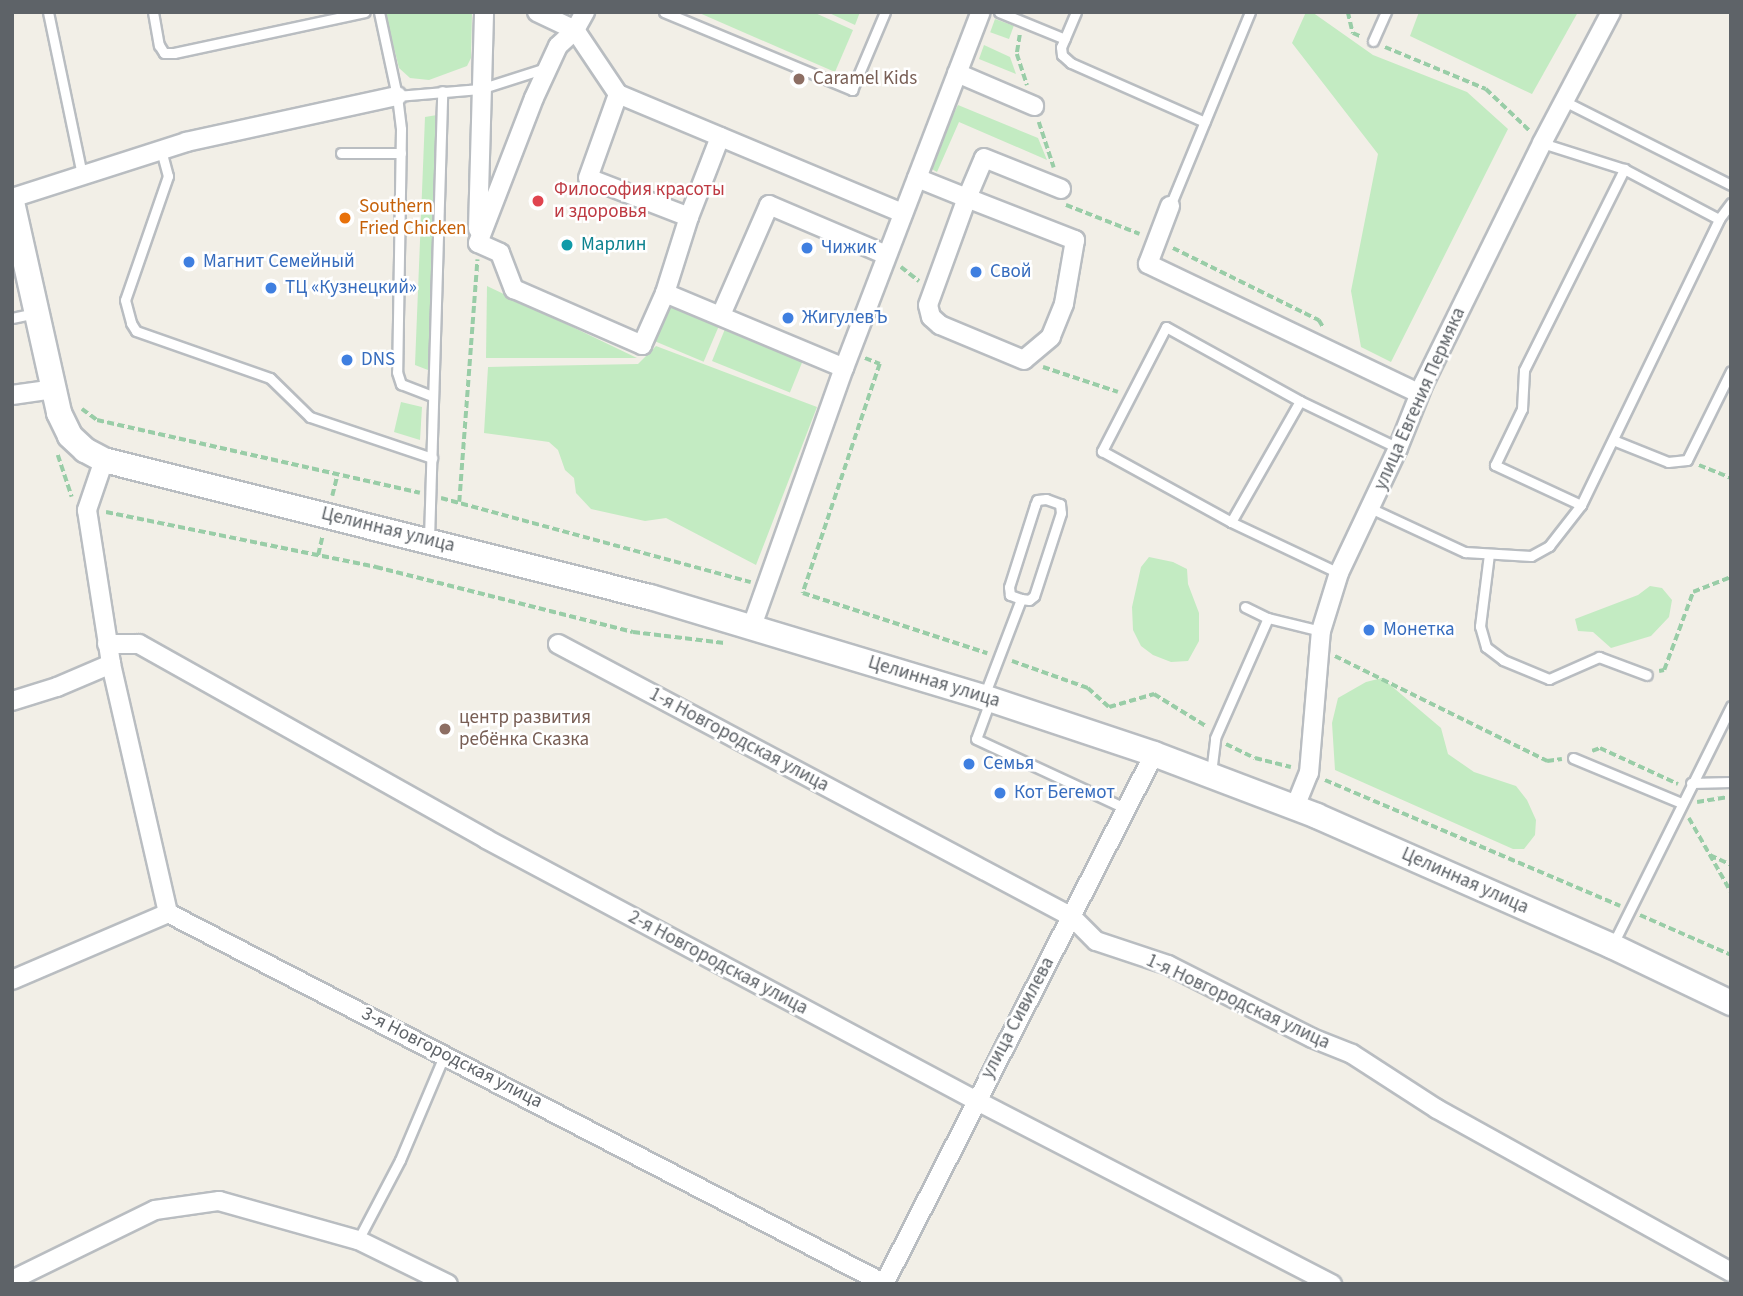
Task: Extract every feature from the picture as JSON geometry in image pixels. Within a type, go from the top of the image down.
[{"type":"main road","name":"Целинная улица","points":[[12,200],[56,401],[70,436],[85,450],[104,460],[429,539],[752,626],[1154,754],[1294,807],[1612,946],[1731,1003]]},
{"type":"street","points":[[478,243],[484,12]]},
{"type":"street","points":[[537,12],[575,30],[618,94],[903,213]]},
{"type":"street","points":[[478,243],[558,46],[575,30],[585,12]]},
{"type":"street","points":[[752,626],[886,255],[981,12]]},
{"type":"street","name":"улица Евгения Пермяка","points":[[1294,807],[1309,773],[1321,631],[1339,573],[1398,448],[1419,393],[1542,143],[1611,12]]},
{"type":"street","points":[[957,73],[1034,106]]},
{"type":"street","points":[[618,94],[588,178],[689,217]]},
{"type":"street","points":[[12,200],[186,142],[397,96]]},
{"type":"street","points":[[478,243],[500,253],[514,289],[642,345],[664,293],[689,217],[720,137]]},
{"type":"street","points":[[917,178],[967,198],[1075,240],[1064,304],[1051,337],[1024,360],[940,325],[931,317],[928,305],[967,198],[984,158],[1061,189]]},
{"type":"street","points":[[721,315],[769,205],[886,255]]},
{"type":"street","points":[[1170,206],[1148,264],[1419,393]]},
{"type":"street","points":[[664,293],[847,360]]},
{"type":"street","points":[[12,396],[56,401]]},
{"type":"street","points":[[12,980],[168,913],[111,664],[87,510],[104,460]]},
{"type":"street","name":"2-я Новгородская улица","points":[[107,643],[139,644],[486,839],[975,1100],[1332,1284]]},
{"type":"street","name":"1-я Новгородская улица","points":[[558,644],[1072,917],[1096,941],[1168,965],[1312,1038],[1352,1054],[1437,1109],[1731,1272]]},
{"type":"street","points":[[12,701],[57,687],[111,664]]},
{"type":"street","name":"улица Сивилева","points":[[884,1284],[975,1100],[1129,809],[1154,754]]},
{"type":"street","name":"3-я Новгородская улица","points":[[168,913],[445,1054],[884,1284]]},
{"type":"street","points":[[12,1280],[155,1210],[219,1201],[358,1240],[449,1284]]},
{"type":"lane","points":[[48,12],[82,175]]},
{"type":"lane","points":[[153,12],[159,45],[164,53],[365,12]]},
{"type":"lane","points":[[379,12],[397,96],[401,153],[397,372],[401,384],[433,396]]},
{"type":"lane","points":[[664,12],[852,90],[885,12]]},
{"type":"lane","points":[[999,12],[1065,39]]},
{"type":"lane","points":[[1076,12],[1065,39],[1062,55],[1071,63],[1205,122]]},
{"type":"lane","points":[[1170,206],[1250,12]]},
{"type":"lane","points":[[1373,41],[1386,12]]},
{"type":"lane","points":[[397,96],[480,89],[548,68]]},
{"type":"lane","points":[[429,539],[442,91]]},
{"type":"lane","points":[[1564,101],[1731,185]]},
{"type":"lane","points":[[1542,143],[1625,169],[1719,219]]},
{"type":"lane","points":[[161,150],[168,176],[125,300],[136,331],[270,378],[310,417],[432,458]]},
{"type":"lane","points":[[341,153],[401,153]]},
{"type":"lane","points":[[1581,505],[1495,465],[1522,409],[1524,370],[1625,169]]},
{"type":"lane","points":[[1370,508],[1465,552],[1540,554],[1581,505],[1719,219],[1731,203]]},
{"type":"lane","points":[[12,318],[37,312]]},
{"type":"lane","points":[[1339,573],[1231,522],[1102,451],[1166,327],[1300,401],[1398,448]]},
{"type":"lane","points":[[1614,440],[1668,462],[1687,460],[1731,371]]},
{"type":"lane","points":[[1231,522],[1300,401]]},
{"type":"lane","points":[[1046,499],[1060,504],[1061,513],[1034,596],[1029,600],[1021,599],[1010,595],[1009,587],[1037,500],[1046,499]]},
{"type":"lane","points":[[1489,554],[1480,626],[1486,647],[1503,660],[1549,679],[1599,657],[1647,675]]},
{"type":"lane","points":[[1021,599],[976,739],[1129,809]]},
{"type":"lane","points":[[1245,607],[1268,618],[1321,631]]},
{"type":"lane","points":[[1211,775],[1215,738],[1268,618]]},
{"type":"lane","points":[[1612,946],[1731,706]]},
{"type":"lane","points":[[1573,758],[1681,803]]},
{"type":"lane","points":[[1689,786],[1731,782]]},
{"type":"lane","points":[[358,1240],[400,1160],[445,1054]]},
{"type":"path","points":[[1348,12],[1353,33],[1486,89],[1542,143]]},
{"type":"path","points":[[1023,23],[1017,54],[1075,240]]},
{"type":"path","points":[[459,502],[478,243]]},
{"type":"path","points":[[886,255],[932,292]]},
{"type":"path","points":[[847,360],[880,365],[803,593],[989,653]]},
{"type":"path","points":[[1024,360],[1130,396]]},
{"type":"path","points":[[56,401],[76,405],[97,420],[459,502],[753,583]]},
{"type":"path","points":[[58,454],[73,502],[87,510],[376,568],[633,632],[728,643]]},
{"type":"path","points":[[1687,460],[1731,478]]},
{"type":"path","points":[[1647,675],[1664,670],[1693,592],[1731,577]]},
{"type":"path","points":[[1320,649],[1548,761],[1573,758],[1600,748],[1689,786]]},
{"type":"path","points":[[1009,660],[1088,688],[1109,707],[1154,694],[1211,729],[1215,738],[1255,758],[1309,773],[1731,955]]},
{"type":"path","points":[[1731,796],[1681,803],[1731,892]]},
{"type":"path","points":[[1708,854],[1731,865]]},
{"type":"green space","points":[[385,12],[472,12],[471,58],[467,66],[429,80],[410,78],[399,68]]},
{"type":"green space","points":[[697,12],[813,12],[853,30],[835,72]]},
{"type":"green space","points":[[827,12],[860,12],[855,25]]},
{"type":"green space","points":[[1306,12],[1312,12],[1373,55],[1467,92],[1508,129],[1391,362],[1361,347],[1351,291],[1378,154],[1292,43]]},
{"type":"green space","points":[[1419,12],[1578,12],[1532,94],[1410,36]]},
{"type":"green space","points":[[995,19],[1014,26],[1009,39],[990,32]]},
{"type":"green space","points":[[984,45],[1010,57],[1016,74],[979,59]]},
{"type":"green space","points":[[958,105],[1038,138],[1047,160],[959,122],[937,172],[930,168],[931,158]]},
{"type":"green space","points":[[437,115],[428,370],[415,365],[425,117]]},
{"type":"green space","points":[[487,286],[637,358],[486,358]]},
{"type":"green space","points":[[666,297],[721,320],[704,362],[648,338]]},
{"type":"green space","points":[[727,324],[805,355],[790,393],[712,361]]},
{"type":"green space","points":[[656,346],[817,407],[756,565],[666,518],[645,521],[591,509],[576,493],[574,478],[565,470],[558,450],[549,442],[484,433],[488,367],[638,364]]},
{"type":"green space","points":[[401,402],[422,407],[420,440],[394,432]]},
{"type":"green space","points":[[1149,557],[1173,562],[1187,569],[1188,584],[1199,613],[1199,641],[1188,661],[1171,662],[1153,655],[1141,646],[1133,630],[1132,607],[1141,567]]},
{"type":"green space","points":[[1650,586],[1662,588],[1672,600],[1669,617],[1651,636],[1611,648],[1593,632],[1578,631],[1575,619],[1638,595]]},
{"type":"green space","points":[[1382,678],[1441,728],[1448,754],[1474,772],[1516,786],[1527,800],[1536,820],[1535,835],[1524,849],[1513,849],[1335,770],[1332,723],[1338,698],[1366,682]]},
{"type":"place","name":"Caramel Kids","points":[[799,79]]},
{"type":"place","name":"Философия красоты и здоровья","points":[[538,201]]},
{"type":"place","name":"Southern Fried Chicken","points":[[345,218]]},
{"type":"place","name":"Марлин","points":[[567,245]]},
{"type":"place","name":"Чижик","points":[[807,248]]},
{"type":"place","name":"Магнит Семейный","points":[[189,262]]},
{"type":"place","name":"Свой","points":[[976,272]]},
{"type":"place","name":"ТЦ «Кузнецкий»","points":[[271,288]]},
{"type":"place","name":"ЖигулевЪ","points":[[788,318]]},
{"type":"place","name":"DNS","points":[[347,360]]},
{"type":"place","name":"Монетка","points":[[1369,630]]},
{"type":"place","name":"центр развития ребёнка Сказка","points":[[445,729]]},
{"type":"place","name":"Семья","points":[[969,764]]},
{"type":"place","name":"Кот Бегемот","points":[[1000,793]]}]
